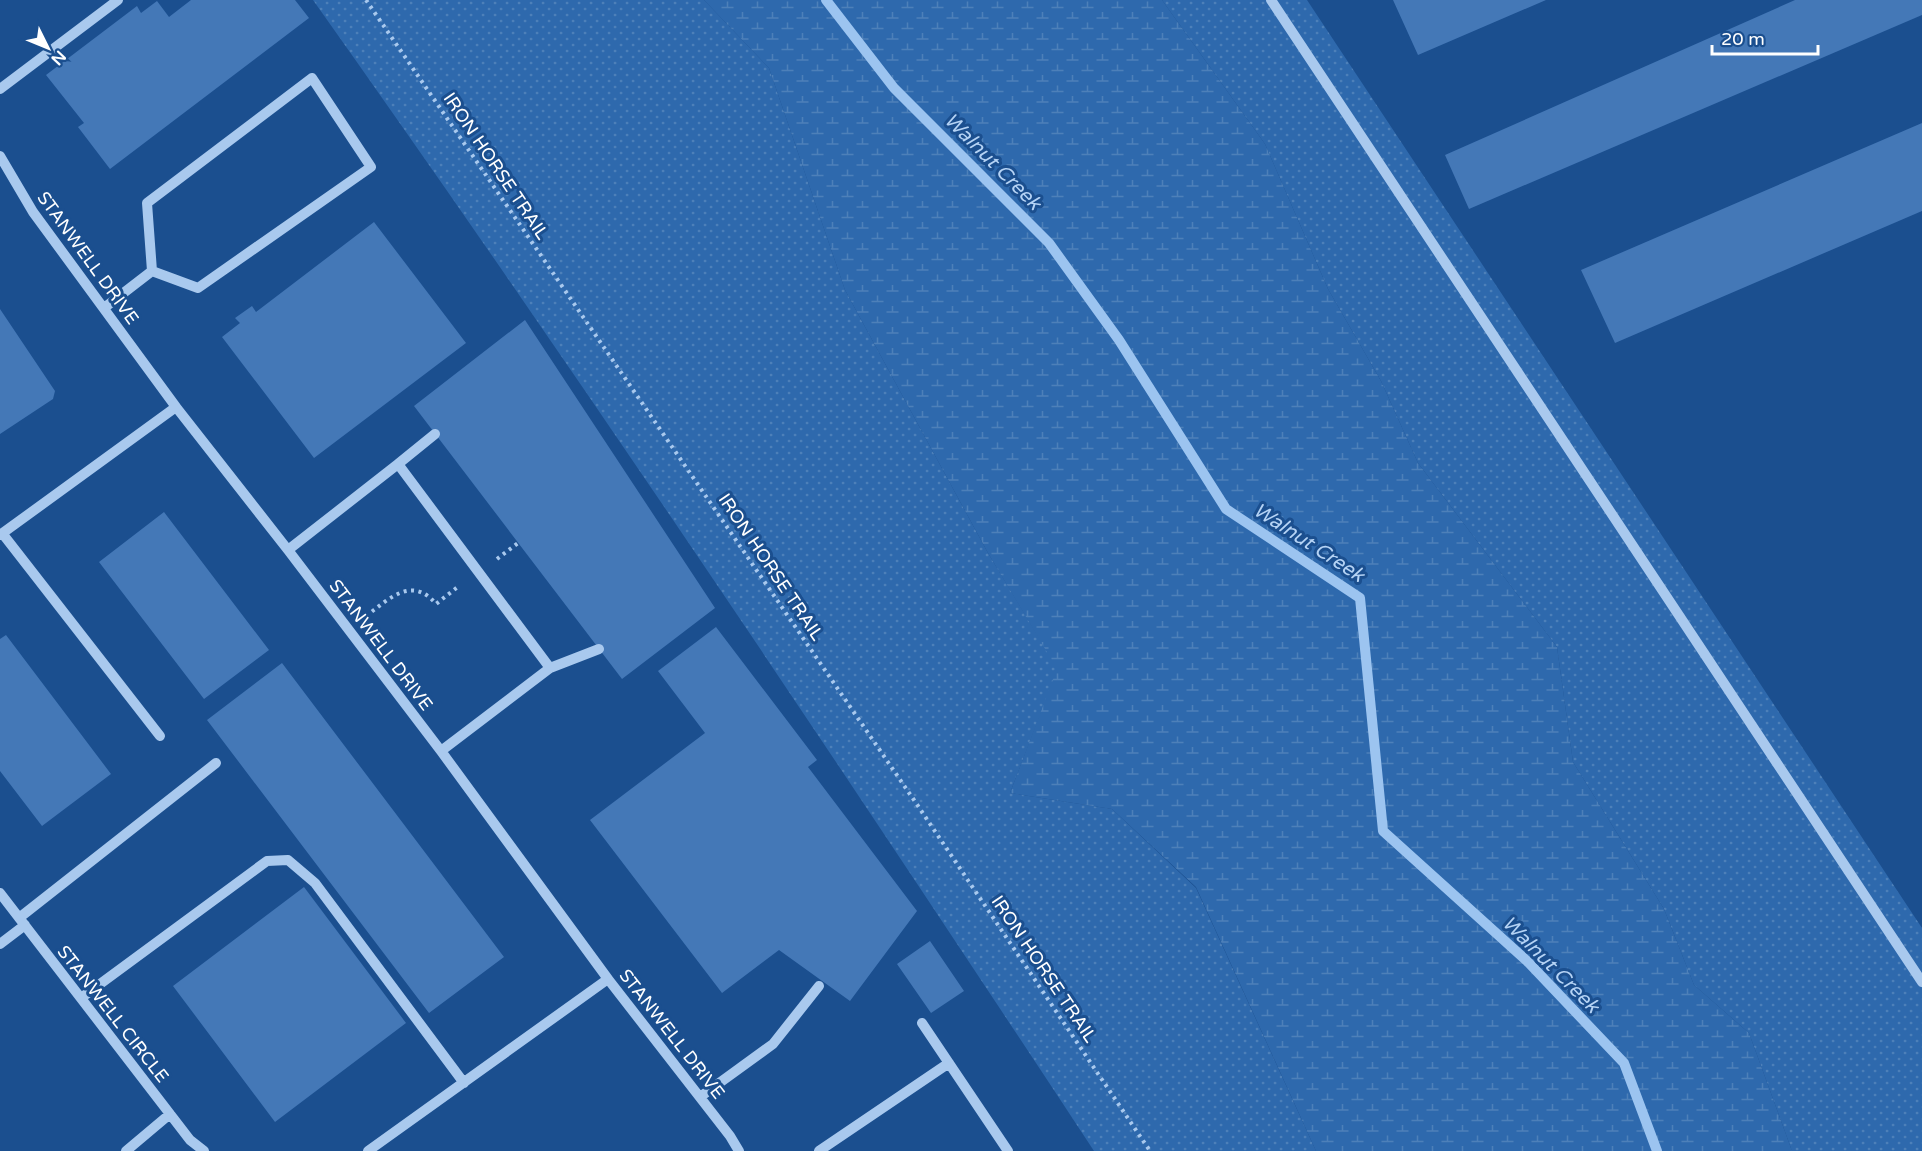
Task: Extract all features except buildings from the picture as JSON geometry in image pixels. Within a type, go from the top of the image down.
[{"type":"street","points":[[0,89],[118,0]]},
{"type":"street","points":[[1270,0],[1922,982]]},
{"type":"street","points":[[312,78],[371,166],[198,288],[152,271],[147,203],[312,78]]},
{"type":"street","name":"STANWELL DRIVE","points":[[0,156],[33,212],[176,407],[441,751],[608,979],[739,1151]]},
{"type":"street","points":[[104,308],[152,271]]},
{"type":"street","points":[[160,736],[1,534],[176,407]]},
{"type":"street","points":[[288,550],[435,434]]},
{"type":"street","points":[[398,464],[550,668]]},
{"type":"street","points":[[441,751],[550,668],[599,650]]},
{"type":"street","points":[[0,944],[22,921],[216,763]]},
{"type":"street","points":[[81,998],[267,861],[288,860],[315,883],[464,1083]]},
{"type":"street","name":"STANWELL CIRCLE","points":[[0,893],[190,1140],[204,1151]]},
{"type":"street","points":[[368,1151],[608,979]]},
{"type":"street","points":[[700,1097],[773,1044],[819,986]]},
{"type":"street","points":[[922,1023],[1008,1151]]},
{"type":"street","points":[[819,1151],[949,1063]]},
{"type":"street","points":[[126,1151],[170,1114]]},
{"type":"path","name":"IRON HORSE TRAIL","points":[[366,0],[916,803],[1150,1151]]},
{"type":"path","points":[[347,629],[402,592],[418,590],[428,595],[436,604],[518,543]]},
{"type":"green space","points":[[313,0],[704,0],[769,68],[845,290],[988,553],[1058,669],[1010,793],[1112,809],[1196,888],[1316,1151],[1094,1151],[708,572],[512,285]]},
{"type":"green space","points":[[704,0],[1162,0],[1265,144],[1328,289],[1381,381],[1418,463],[1557,647],[1573,762],[1664,909],[1694,985],[1749,1033],[1792,1151],[1316,1151],[1196,887],[1112,809],[1010,793],[1057,669],[988,553],[845,290],[769,68]]},
{"type":"green space","points":[[1162,0],[1307,0],[1922,928],[1922,1151],[1792,1151],[1749,1033],[1694,985],[1664,909],[1573,762],[1557,647],[1418,463],[1381,381],[1328,289],[1265,144]]},
{"type":"waterway","name":"Walnut Creek","points":[[826,0],[894,88],[1049,243],[1119,340],[1226,509],[1360,598],[1383,831],[1527,961],[1624,1063],[1657,1151]]}]
